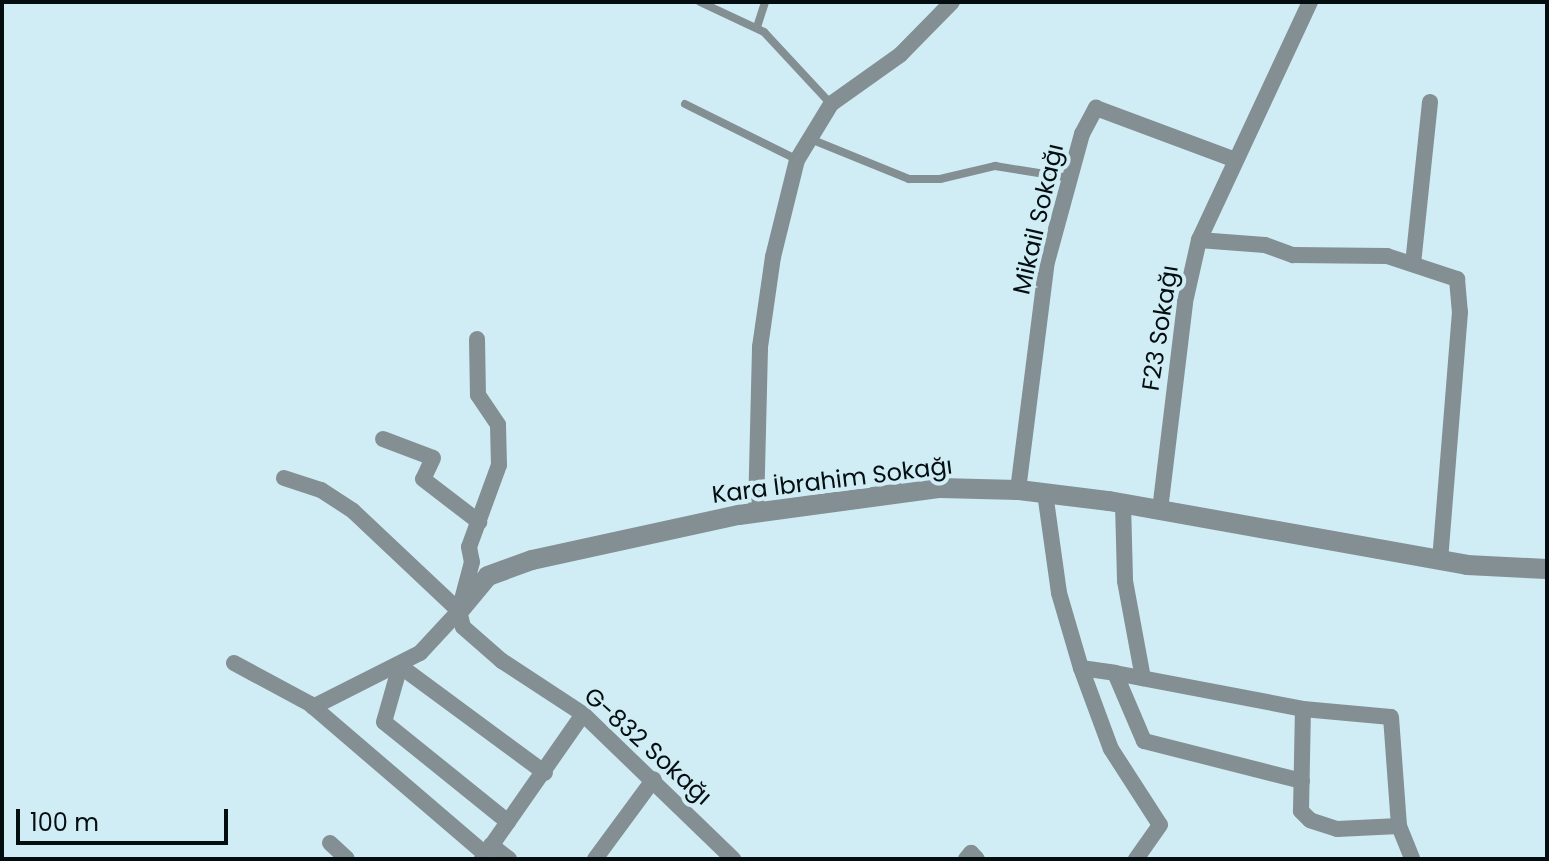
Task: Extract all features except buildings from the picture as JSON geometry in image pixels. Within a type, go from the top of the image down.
[{"type":"street","points":[[756,512],[760,347],[773,257],[797,160],[807,137],[831,104],[900,55],[952,2]]},
{"type":"street","name":"F23 Sokağı","points":[[1160,510],[1185,302],[1199,240],[1233,159],[1310,2]]},
{"type":"street","points":[[1413,264],[1430,102]]},
{"type":"street","name":"Mikail Sokağı","points":[[1018,490],[1047,262],[1070,178],[1096,108],[1233,159]]},
{"type":"street","points":[[1199,240],[1265,245],[1293,255],[1387,256],[1457,279],[1460,312],[1440,558]]},
{"type":"street","points":[[313,707],[400,666],[459,611],[472,562],[469,547],[499,465],[498,425],[478,395],[477,339]]},
{"type":"street","points":[[383,439],[433,458],[423,479],[479,522]]},
{"type":"street","points":[[284,478],[321,490],[353,511],[459,611]]},
{"type":"street","name":"Kara İbrahim Sokağı","points":[[459,611],[488,576],[532,560],[756,512],[940,488],[1018,490],[1123,503],[1440,558],[1547,569]]},
{"type":"street","points":[[1045,493],[1059,593],[1081,668],[1111,749],[1160,825],[1136,859]]},
{"type":"street","points":[[1123,503],[1125,581],[1143,678]]},
{"type":"street","name":"G-832 Sokağı","points":[[459,611],[463,627],[483,646],[583,714],[654,779],[733,859]]},
{"type":"street","points":[[234,663],[313,707],[486,853],[509,859]]},
{"type":"street","points":[[400,666],[545,773]]},
{"type":"street","points":[[400,666],[384,722],[508,822]]},
{"type":"street","points":[[1081,668],[1303,709],[1391,717],[1399,826],[1412,859]]},
{"type":"street","points":[[1115,673],[1144,741],[1302,781]]},
{"type":"street","points":[[1303,709],[1301,811],[1310,820],[1337,829],[1399,826]]},
{"type":"street","points":[[486,853],[545,773],[583,714]]},
{"type":"street","points":[[595,859],[654,779]]},
{"type":"street","points":[[330,843],[347,859]]},
{"type":"lane","points":[[700,2],[757,27],[831,104]]},
{"type":"lane","points":[[757,27],[765,2]]},
{"type":"lane","points":[[685,104],[797,160]]},
{"type":"lane","points":[[807,137],[909,179],[940,179],[995,166],[1070,178]]}]
